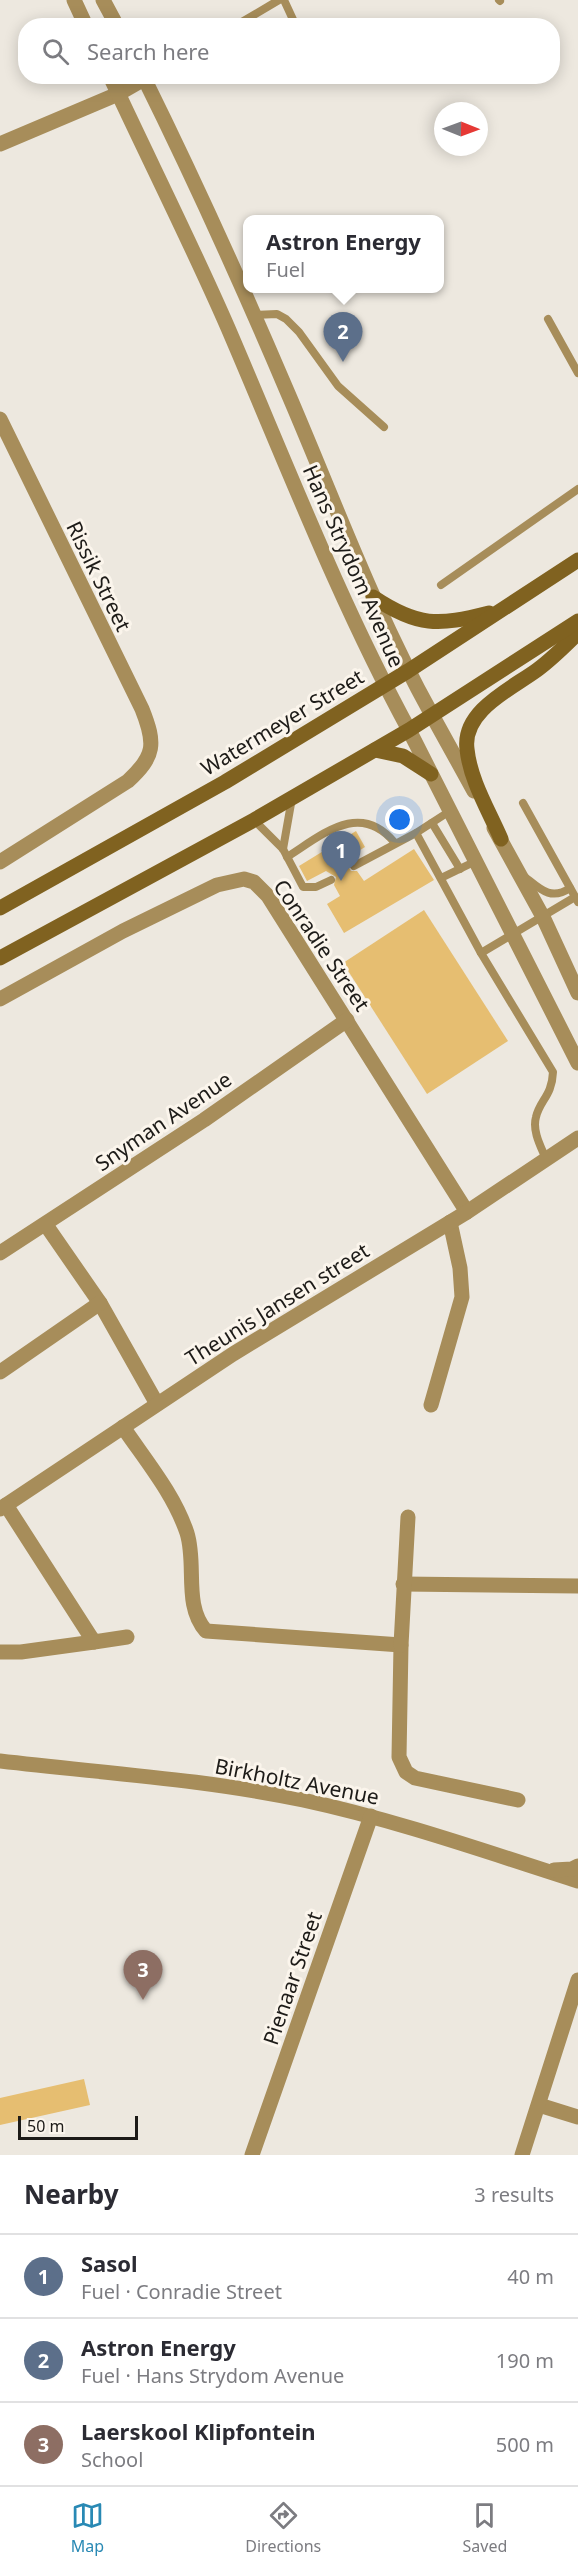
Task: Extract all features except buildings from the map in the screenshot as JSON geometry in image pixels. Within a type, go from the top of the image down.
[{"type":"main road","name":"Watermeyer Street","points":[[0,908],[225,782],[408,671],[578,560]]},
{"type":"main road","points":[[373,597],[399,614],[418,620],[458,621],[500,610]]},
{"type":"main road","points":[[0,958],[254,820],[375,750],[578,621]]},
{"type":"main road","points":[[501,839],[469,760],[466,736],[470,727],[488,706],[557,653],[578,633]]},
{"type":"main road","points":[[375,750],[404,756],[431,774]]},
{"type":"street","points":[[74,0],[82,18]]},
{"type":"street","points":[[103,0],[113,18]]},
{"type":"street","name":"Hans Strydom Avenue","points":[[114,84],[227,325],[294,486],[385,685],[578,1063]]},
{"type":"street","points":[[0,144],[118,94],[134,84]]},
{"type":"street","name":"Hans Strydom Avenue","points":[[148,84],[253,315],[373,597],[408,671],[543,917],[578,993]]},
{"type":"street","name":"Rissik Street","points":[[0,419],[142,709],[152,738],[150,754],[144,766],[128,782],[0,862]]},
{"type":"street","name":"Conradie Street","points":[[0,999],[123,931],[206,890],[231,880],[244,879],[254,882],[268,896],[467,1212]]},
{"type":"street","name":"Snyman Avenue","points":[[0,1253],[204,1120],[347,1020]]},
{"type":"street","name":"Theunis Jansen street","points":[[3,1507],[233,1354],[467,1212],[578,1138]]},
{"type":"street","points":[[431,1405],[462,1297],[460,1268],[450,1222]]},
{"type":"street","points":[[46,1225],[100,1303],[157,1404]]},
{"type":"street","points":[[0,1372],[100,1303]]},
{"type":"street","points":[[123,1427],[166,1490],[180,1516],[192,1559],[194,1609],[198,1622],[206,1631],[401,1645]]},
{"type":"street","points":[[3,1507],[94,1642]]},
{"type":"street","points":[[408,1517],[403,1584],[399,1758],[406,1772],[415,1778],[518,1800]]},
{"type":"street","points":[[403,1584],[578,1586]]},
{"type":"street","points":[[0,1652],[127,1637]]},
{"type":"street","name":"Birkholtz Avenue","points":[[0,1761],[229,1787],[301,1799],[372,1816],[578,1881]]},
{"type":"street","name":"Pienaar Street","points":[[252,2155],[372,1816]]},
{"type":"street","points":[[544,1870],[572,1869],[578,1866]]},
{"type":"street","points":[[522,2155],[578,1980]]},
{"type":"street","points":[[539,2105],[578,2117]]},
{"type":"lane","points":[[254,18],[279,0]]},
{"type":"lane","points":[[284,0],[293,18]]},
{"type":"lane","points":[[253,315],[277,314],[286,319],[304,339],[338,386],[384,428]]},
{"type":"lane","points":[[548,319],[578,373]]},
{"type":"lane","points":[[441,585],[578,489]]},
{"type":"lane","points":[[283,849],[292,798]]},
{"type":"lane","points":[[481,953],[577,899],[524,803]]},
{"type":"lane","points":[[354,866],[416,833],[450,811]]},
{"type":"lane","points":[[254,820],[283,849],[303,887],[316,887],[331,880]]},
{"type":"lane","points":[[287,857],[339,825],[351,822],[380,828],[395,843]]},
{"type":"lane","points":[[432,823],[460,869]]},
{"type":"lane","points":[[416,833],[481,953],[553,1072],[553,1085],[536,1115],[535,1127],[546,1160]]},
{"type":"lane","points":[[441,878],[476,861]]},
{"type":"lane","points":[[519,873],[548,894],[559,894],[570,888]]},
{"type":"place","name":"Astron Energy","points":[[343,362]]},
{"type":"place","name":"Sasol","points":[[341,881]]},
{"type":"place","name":"Laerskool Klipfontein","points":[[143,2000]]}]
